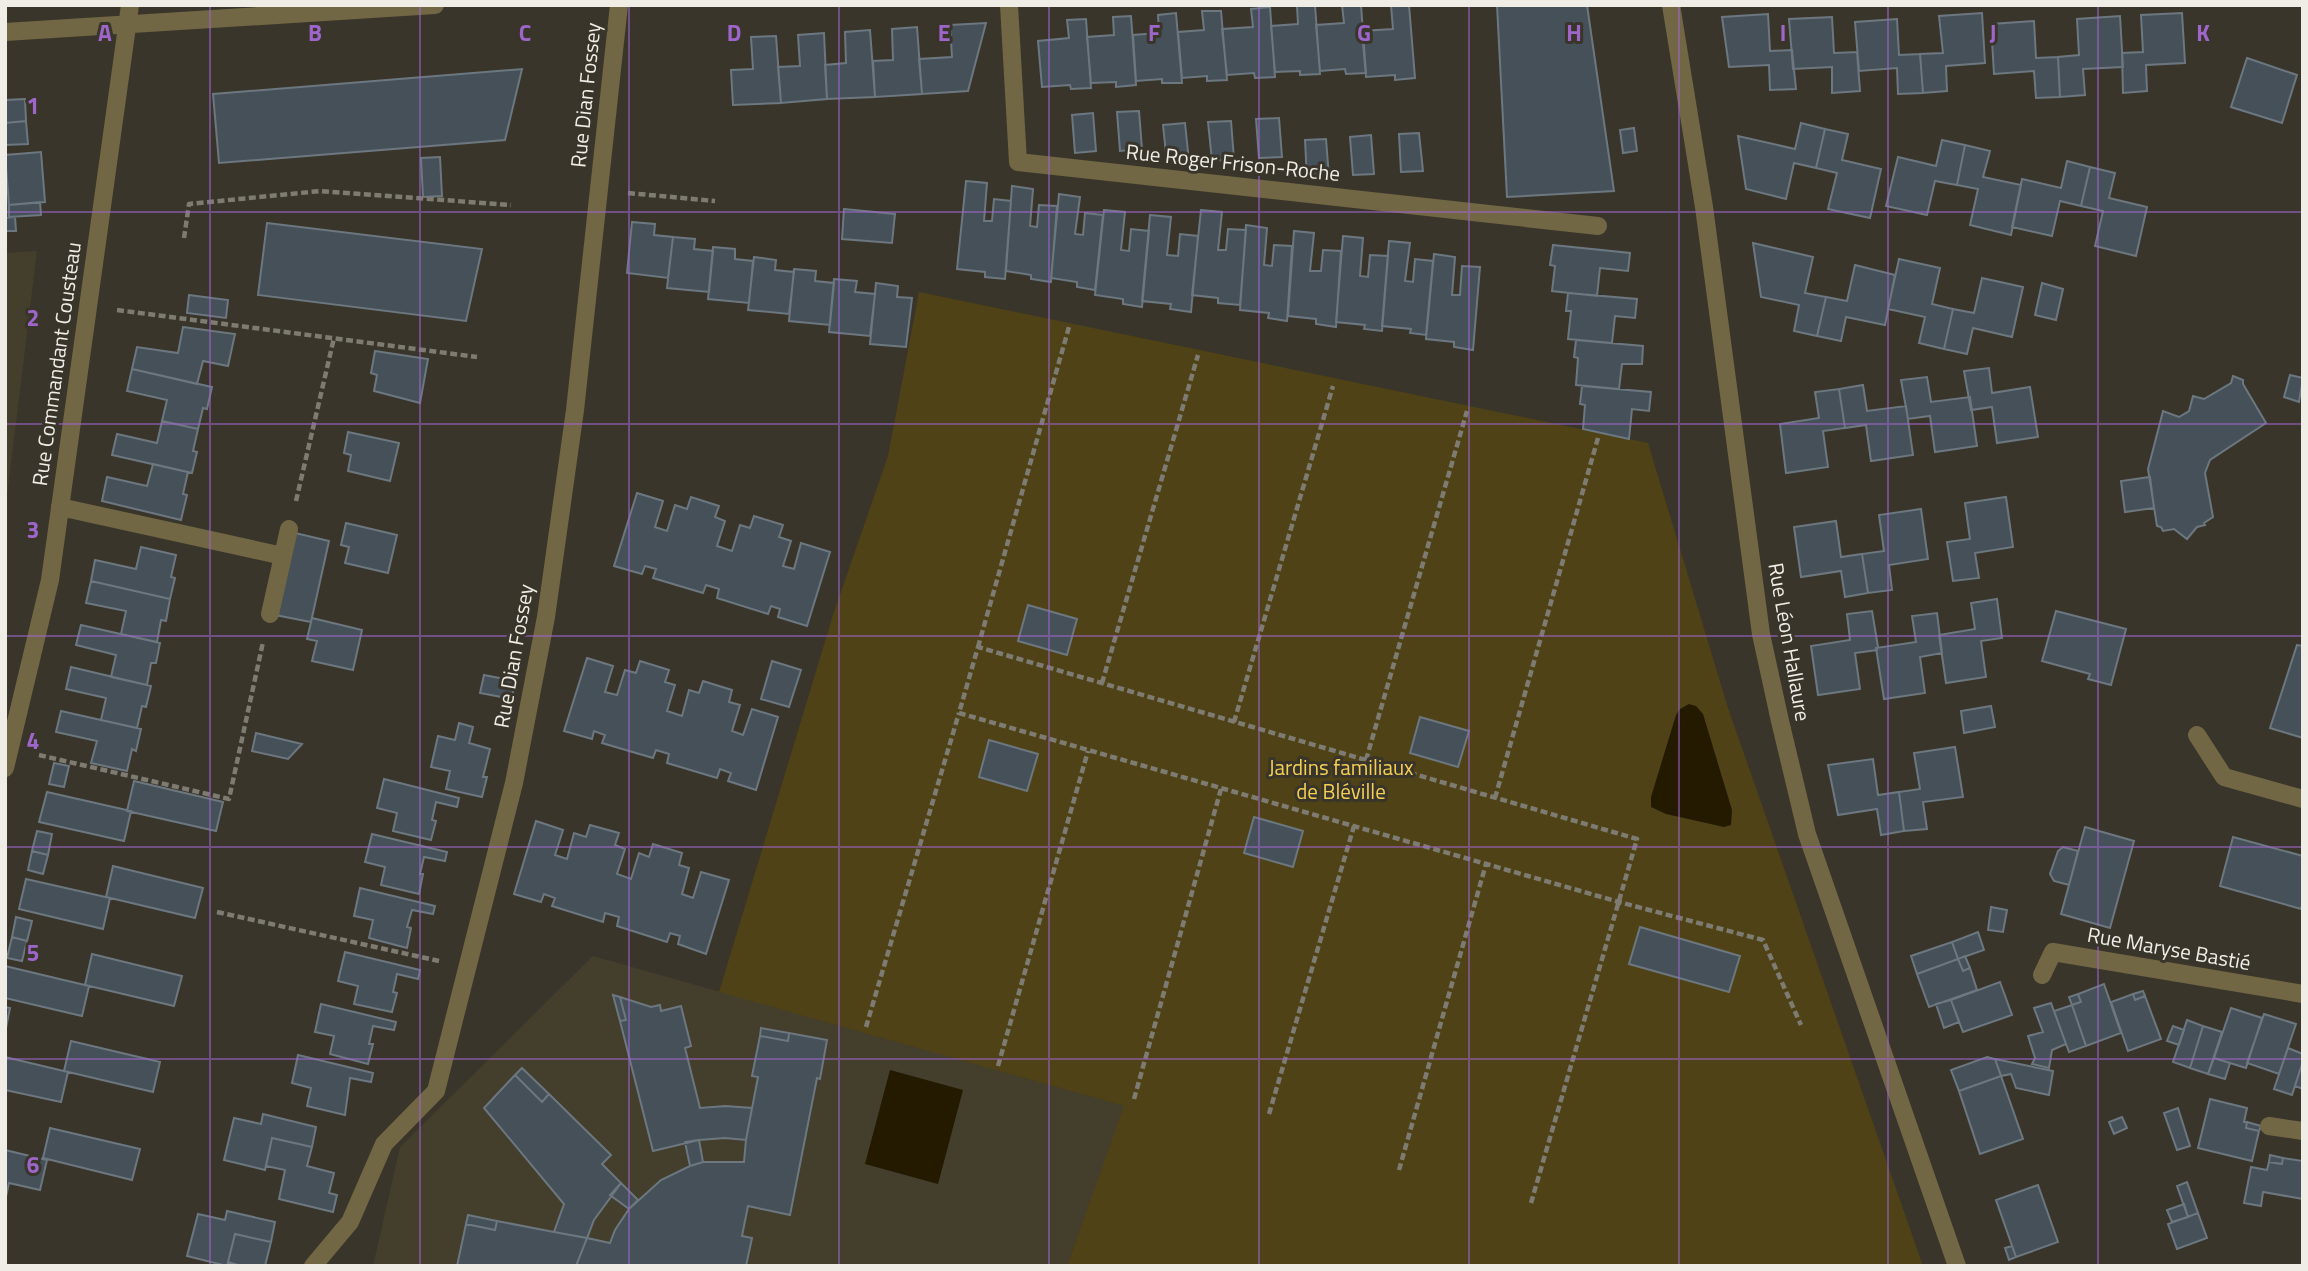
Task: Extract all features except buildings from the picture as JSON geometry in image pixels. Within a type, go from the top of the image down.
[{"type":"street","name":"Rue Commandant Cousteau","points":[[5,768],[50,580],[130,5]]},
{"type":"street","points":[[5,32],[435,5]]},
{"type":"street","name":"Rue Dian Fossey","points":[[313,1266],[350,1222],[384,1144],[436,1091],[514,783],[546,617],[575,410],[619,5]]},
{"type":"street","name":"Rue Roger Frison-Roche","points":[[1009,5],[1018,162],[1598,226]]},
{"type":"street","name":"Rue Léon Hallaure","points":[[1671,5],[1704,207],[1761,634],[1777,708],[1807,834],[1956,1266]]},
{"type":"street","points":[[60,507],[283,556]]},
{"type":"street","points":[[270,614],[289,528]]},
{"type":"street","points":[[2197,734],[2224,776],[2303,799]]},
{"type":"street","name":"Rue Maryse Bastié","points":[[2042,975],[2053,953],[2303,995]]},
{"type":"street","points":[[2269,1126],[2303,1131]]},
{"type":"path","points":[[599,190],[715,201]]},
{"type":"path","points":[[184,238],[189,204],[320,191],[511,205]]},
{"type":"path","points":[[87,306],[477,357]]},
{"type":"path","points":[[866,1027],[1069,327]]},
{"type":"path","points":[[289,528],[334,338]]},
{"type":"path","points":[[1102,683],[1198,355]]},
{"type":"path","points":[[1234,722],[1333,386]]},
{"type":"path","points":[[1366,760],[1467,411]]},
{"type":"path","points":[[1495,798],[1598,438]]},
{"type":"path","points":[[10,748],[229,799],[270,614]]},
{"type":"path","points":[[978,647],[1637,838],[1531,1203]]},
{"type":"path","points":[[959,713],[1619,902],[1763,940],[1801,1025]]},
{"type":"path","points":[[998,1066],[1088,751]]},
{"type":"path","points":[[1134,1099],[1222,789]]},
{"type":"path","points":[[1269,1114],[1354,826]]},
{"type":"path","points":[[1399,1170],[1486,864]]},
{"type":"path","points":[[217,912],[468,967]]},
{"type":"shaded area","points":[[37,251],[5,513],[5,253]]},
{"type":"shaded area","points":[[1689,704],[1696,706],[1703,714],[1732,810],[1731,825],[1724,827],[1666,814],[1651,807],[1651,797],[1676,715]]},
{"type":"shaded area","points":[[593,956],[1125,1106],[1067,1266],[373,1266],[400,1147]]},
{"type":"shaded area","points":[[890,1070],[963,1090],[938,1184],[865,1164]]},
{"type":"green space","name":"Jardins familiaux de Bléville","points":[[919,292],[1648,443],[1728,708],[1923,1266],[1067,1266],[1124,1106],[719,992],[833,615],[888,456]]}]
